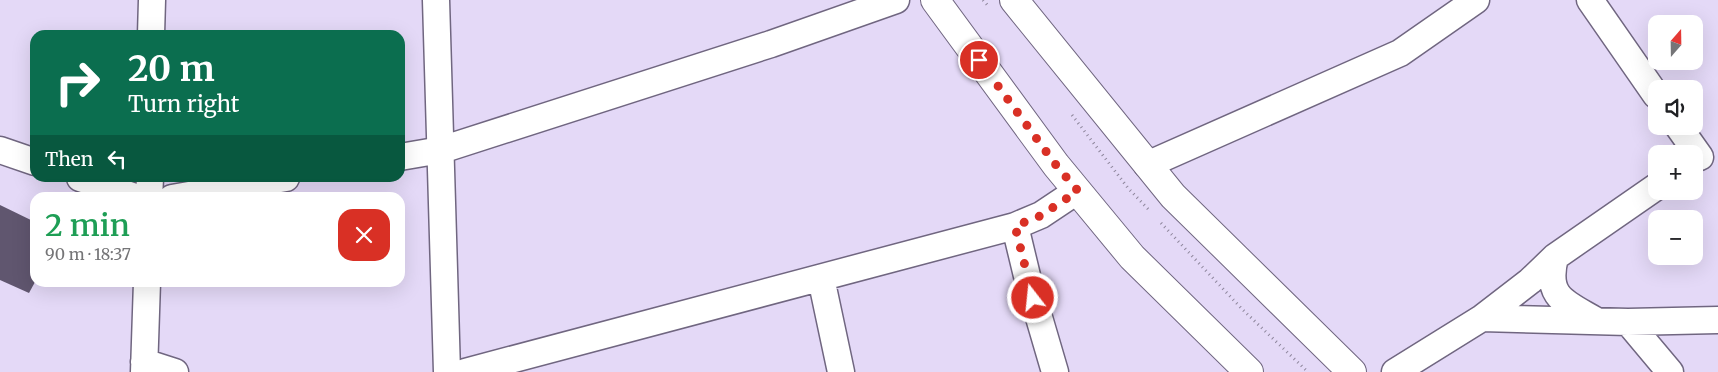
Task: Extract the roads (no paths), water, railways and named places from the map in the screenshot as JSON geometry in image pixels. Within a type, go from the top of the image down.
[{"type":"main road","points":[[935,0],[1056,165],[1132,257],[1249,372]]},
{"type":"main road","points":[[1014,0],[1173,196],[1352,372]]},
{"type":"street","points":[[151,30],[152,0]]},
{"type":"street","points":[[436,0],[447,372]]},
{"type":"street","points":[[405,156],[441,150],[771,44],[896,0]]},
{"type":"street","points":[[1147,164],[1400,53],[1476,0]]},
{"type":"street","points":[[1590,0],[1648,83]]},
{"type":"street","points":[[1686,135],[1704,155]]},
{"type":"street","points":[[0,150],[30,160]]},
{"type":"street","points":[[92,182],[121,192]]},
{"type":"street","points":[[206,192],[263,182]]},
{"type":"street","points":[[465,372],[1015,226],[1040,216],[1078,191]]},
{"type":"street","points":[[1395,372],[1482,318],[1530,282],[1555,257],[1648,193]]},
{"type":"street","points":[[1015,226],[1028,280],[1055,372]]},
{"type":"street","points":[[1555,257],[1551,276],[1554,289],[1561,299],[1573,308],[1596,320]]},
{"type":"street","points":[[821,278],[841,372]]},
{"type":"street","points":[[147,287],[144,367],[175,372]]},
{"type":"street","points":[[1482,318],[1628,322],[1718,320]]},
{"type":"street","points":[[1628,322],[1670,372]]}]
